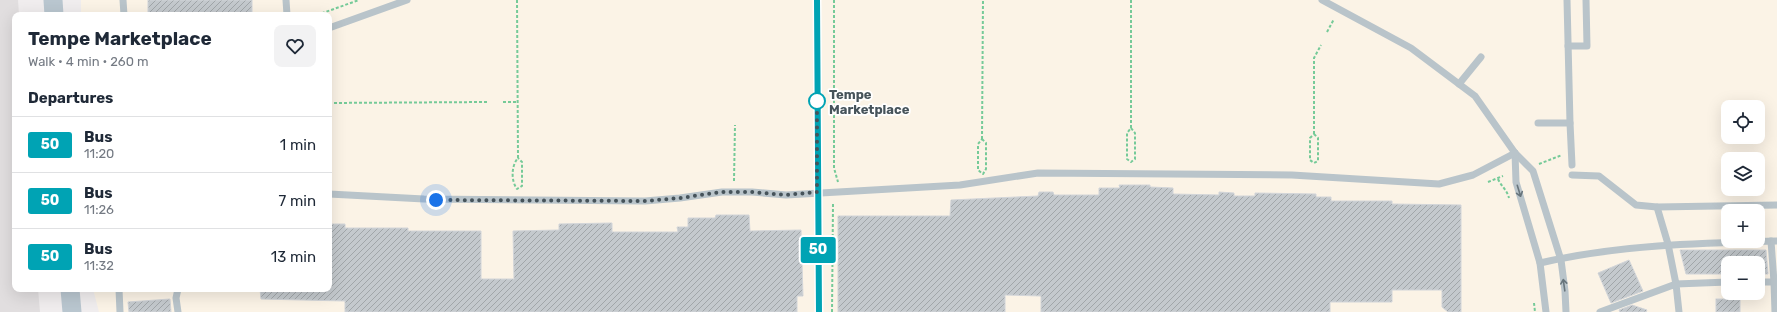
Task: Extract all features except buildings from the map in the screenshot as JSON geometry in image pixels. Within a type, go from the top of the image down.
[{"type":"main road","points":[[54,0],[54,12]]},
{"type":"main road","points":[[70,292],[72,312]]},
{"type":"lane","points":[[123,0],[124,12]]},
{"type":"lane","points":[[286,0],[287,12]]},
{"type":"lane","points":[[332,27],[407,0]]},
{"type":"lane","points":[[817,0],[817,192],[819,312]]},
{"type":"lane","points":[[1322,0],[1410,48],[1475,96],[1515,153],[1533,171],[1560,259],[1566,292],[1566,312]]},
{"type":"lane","points":[[1567,0],[1572,165]]},
{"type":"lane","points":[[1568,46],[1586,46],[1586,0]]},
{"type":"lane","points":[[1459,84],[1481,57]]},
{"type":"lane","points":[[1538,123],[1570,123]]},
{"type":"lane","points":[[332,194],[424,199],[645,201],[673,199],[722,192],[752,192],[786,195],[817,192],[960,185],[1038,173],[1292,175],[1439,184],[1473,175],[1515,153]]},
{"type":"lane","points":[[1515,153],[1516,182],[1540,263],[1546,312]]},
{"type":"lane","points":[[1572,176],[1599,176],[1636,206],[1777,205]]},
{"type":"lane","points":[[1657,207],[1668,244],[1676,284],[1679,312]]},
{"type":"lane","points":[[1540,263],[1592,253],[1668,244],[1774,241],[1775,312]]},
{"type":"lane","points":[[1600,312],[1676,284],[1721,282]]},
{"type":"lane","points":[[1765,282],[1774,282]]},
{"type":"lane","points":[[118,292],[120,312]]},
{"type":"lane","points":[[177,292],[176,298],[178,312]]},
{"type":"path","points":[[325,12],[359,0]]},
{"type":"path","points":[[517,0],[518,158],[522,162],[522,186],[517,189],[513,184],[513,163],[518,158]]},
{"type":"path","points":[[834,0],[834,168],[838,178],[838,183]]},
{"type":"path","points":[[982,139],[986,143],[986,169],[982,174],[978,170],[978,144],[982,139],[983,0]]},
{"type":"path","points":[[1131,0],[1131,128],[1135,133],[1135,159],[1131,162],[1126,159],[1127,133],[1131,128]]},
{"type":"path","points":[[1327,32],[1334,19]]},
{"type":"path","points":[[1314,134],[1318,138],[1318,161],[1314,163],[1310,160],[1310,138],[1314,134],[1314,58],[1321,45]]},
{"type":"path","points":[[332,103],[488,102]]},
{"type":"path","points":[[503,102],[518,102]]},
{"type":"path","points":[[734,181],[735,125]]},
{"type":"path","points":[[1539,164],[1559,155],[1572,155]]},
{"type":"path","points":[[1488,182],[1503,176]]},
{"type":"path","points":[[1498,179],[1510,199]]},
{"type":"path","points":[[832,312],[833,203]]},
{"type":"path","points":[[1534,298],[1535,312]]},
{"type":"shaded area","points":[[0,0],[18,0],[19,12],[12,12],[12,292],[38,292],[40,312],[0,312]]},
{"type":"shaded area","name":"Tempe Marketplace","points":[[81,0],[1777,0],[1777,312],[99,312],[94,292],[332,292],[332,12],[81,12]]},
{"type":"bus line","name":"50","points":[[817,0],[817,205],[819,312]]},
{"type":"place","name":"Tempe Marketplace","points":[[817,101]]},
{"type":"route","points":[[436,200],[645,201],[666,200],[722,192],[752,192],[786,195],[817,192],[817,101]]}]
